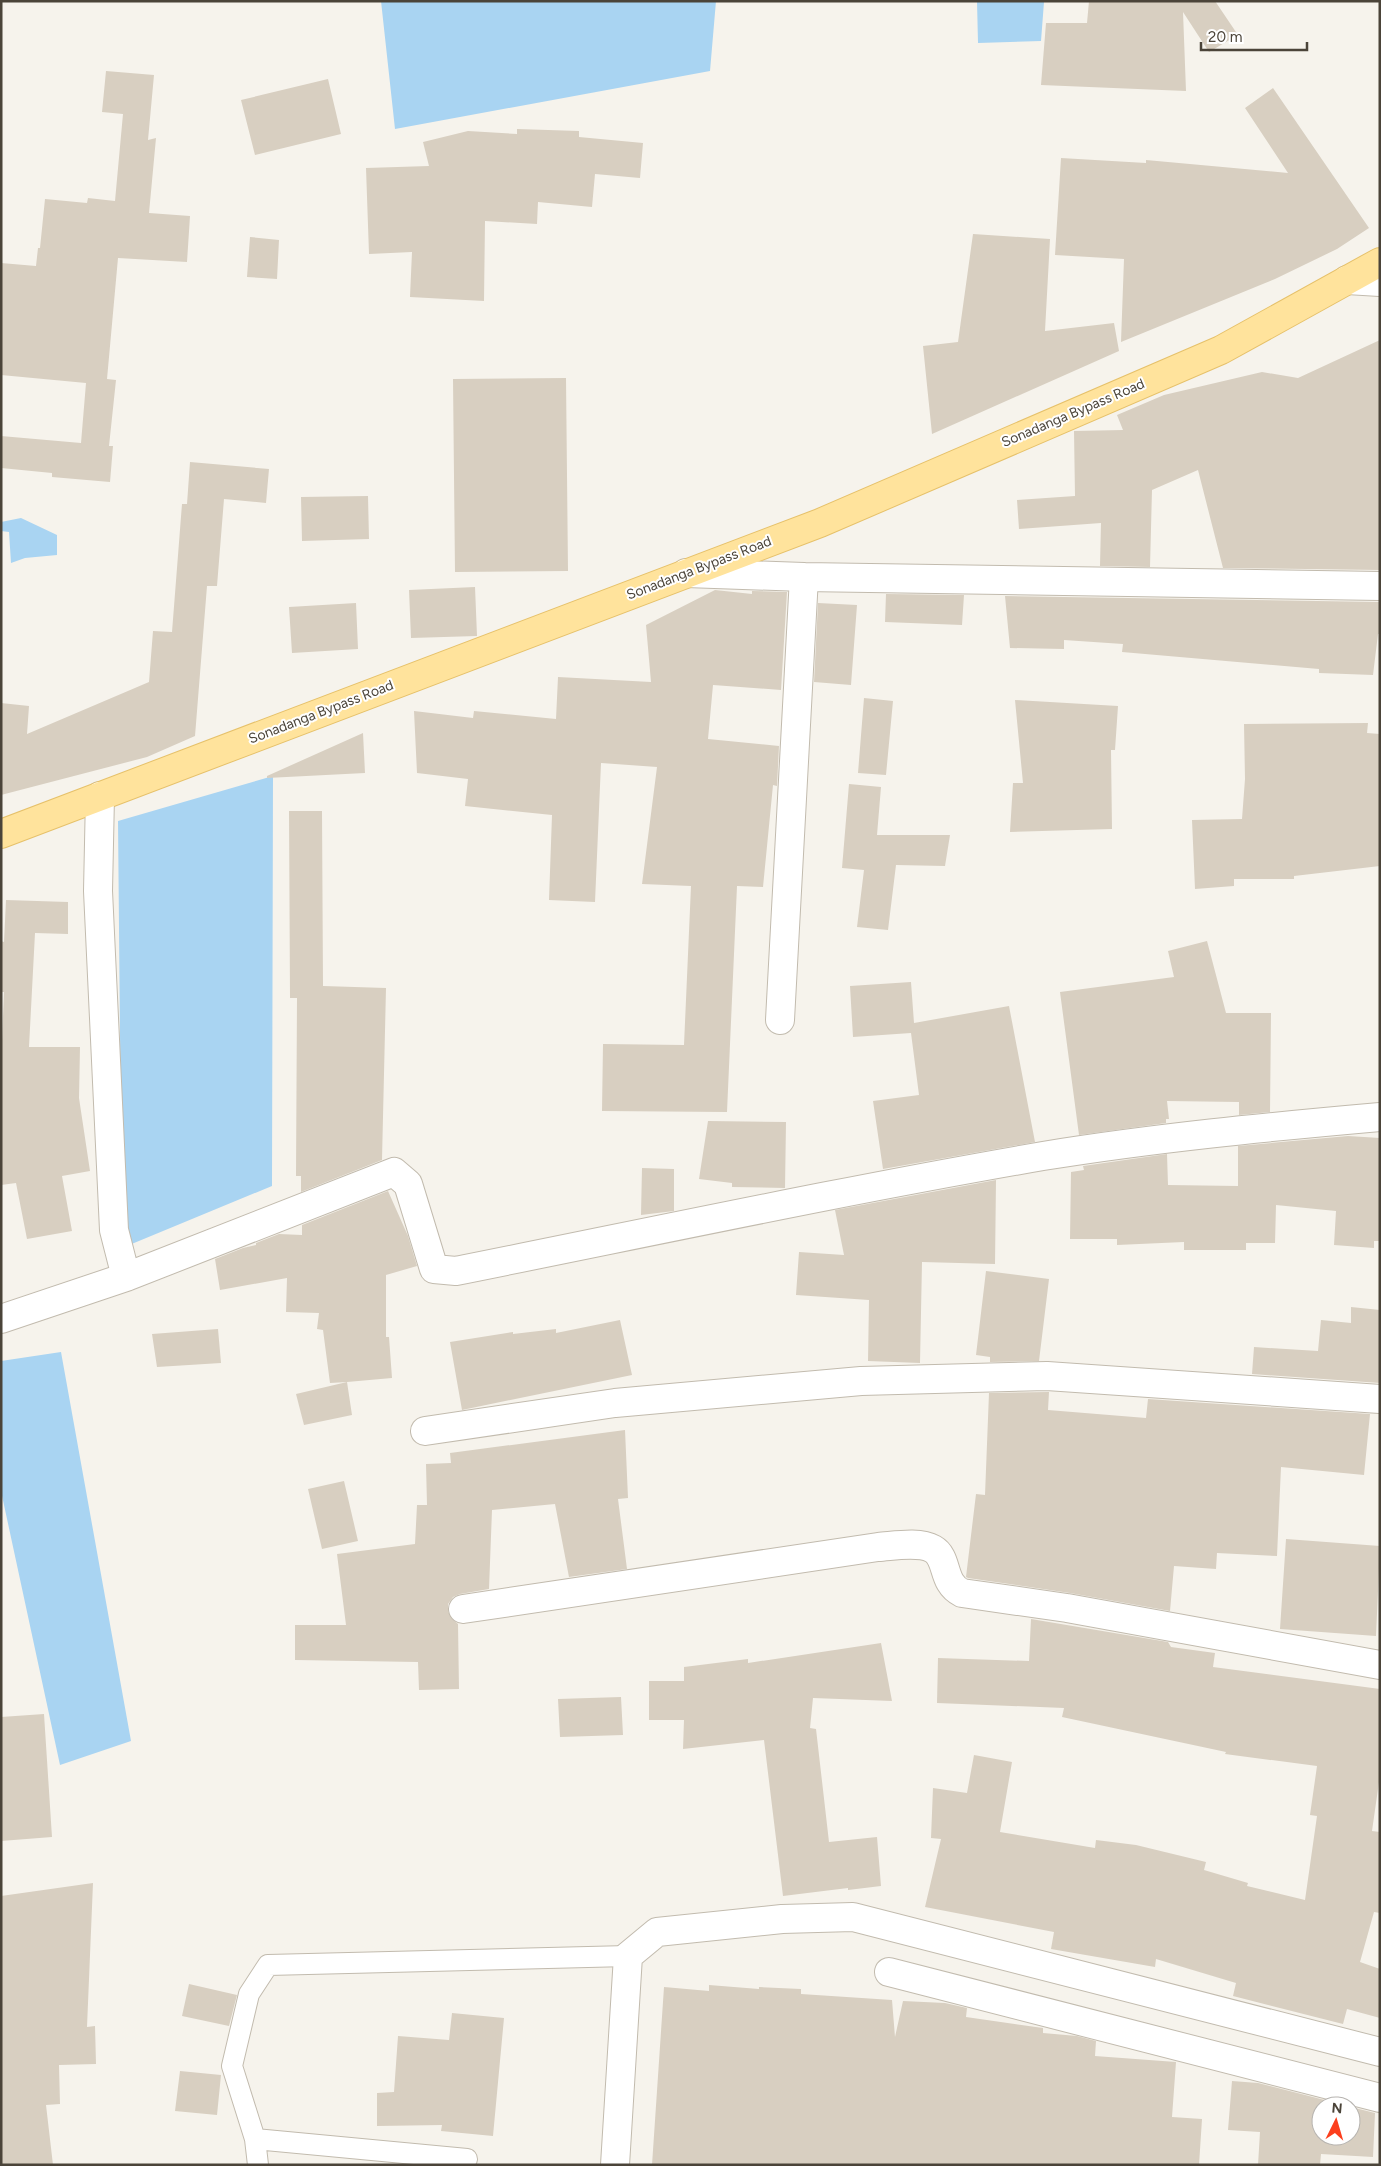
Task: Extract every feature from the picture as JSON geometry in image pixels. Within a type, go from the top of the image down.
[{"type":"main road","name":"Sonadanga Bypass Road","points":[[1,834],[683,573],[820,523],[1221,350],[1380,262]]},
{"type":"street","points":[[1347,280],[1380,282]]},
{"type":"street","points":[[683,573],[804,578],[1380,586]]},
{"type":"street","points":[[780,1020],[804,578]]},
{"type":"street","points":[[100,796],[98,891],[114,1230],[126,1277]]},
{"type":"street","points":[[1,1319],[126,1277],[394,1172],[408,1184],[434,1269],[456,1271],[835,1195],[1045,1156],[1245,1129],[1380,1117]]},
{"type":"street","points":[[425,1431],[615,1402],[861,1381],[1047,1376],[1380,1399]]},
{"type":"street","points":[[463,1609],[878,1547],[918,1545],[932,1548],[939,1553],[953,1589],[962,1593],[1077,1610],[1380,1665]]},
{"type":"street","points":[[615,2165],[628,1956],[657,1932],[782,1919],[853,1917],[1380,2052]]},
{"type":"street","points":[[982,1996],[990,1953]]},
{"type":"street","points":[[889,1972],[1380,2098]]},
{"type":"lane","points":[[258,2165],[255,2139],[232,2066],[249,1994],[268,1965],[628,1956]]},
{"type":"lane","points":[[255,2139],[467,2159]]},
{"type":"water","points":[[381,1],[716,1],[710,71],[395,129]]},
{"type":"water","points":[[977,1],[1044,2],[1041,41],[978,43]]},
{"type":"water","points":[[21,518],[57,535],[57,555],[25,558],[11,563],[9,532],[1,531],[1,522]]},
{"type":"water","points":[[273,776],[272,1186],[122,1248],[118,821]]},
{"type":"water","points":[[61,1352],[131,1741],[60,1765],[1,1491],[1,1361]]},
{"type":"building","points":[[1089,1],[1215,1],[1238,35],[1209,52],[1183,12],[1186,91],[1041,85],[1046,23],[1087,23]]},
{"type":"building","points":[[106,71],[154,75],[148,140],[156,138],[149,213],[190,216],[187,262],[118,258],[107,379],[116,380],[109,446],[113,446],[110,482],[52,477],[52,473],[1,468],[1,436],[81,443],[86,383],[1,375],[1,263],[36,266],[38,248],[40,248],[45,199],[87,203],[88,198],[115,201],[123,114],[102,112]]},
{"type":"building","points":[[328,79],[341,134],[255,155],[241,100]]},
{"type":"building","points":[[1273,88],[1369,228],[1337,249],[1275,279],[1121,342],[1124,259],[1055,255],[1061,158],[1146,163],[1146,160],[1288,173],[1245,108]]},
{"type":"building","points":[[517,129],[579,131],[579,137],[643,143],[640,178],[595,174],[592,207],[538,202],[537,224],[485,221],[484,301],[410,297],[412,252],[369,254],[366,168],[429,166],[423,142],[468,131],[517,134]]},
{"type":"building","points":[[973,234],[1050,239],[1045,331],[1114,323],[1119,351],[932,434],[923,346],[958,342]]},
{"type":"building","points":[[250,237],[279,240],[277,279],[247,277]]},
{"type":"building","points":[[1380,340],[1380,570],[1223,568],[1198,470],[1152,490],[1150,567],[1100,566],[1101,523],[1019,529],[1017,500],[1075,496],[1074,431],[1123,430],[1117,415],[1164,395],[1262,372],[1298,378]]},
{"type":"building","points":[[566,378],[568,571],[455,572],[453,379]]},
{"type":"building","points":[[190,462],[269,469],[266,503],[224,499],[217,586],[207,586],[195,736],[147,757],[1,795],[1,703],[29,706],[27,734],[149,682],[153,631],[172,632],[182,504],[187,504]]},
{"type":"building","points":[[368,496],[369,539],[302,541],[301,497]]},
{"type":"building","points":[[475,587],[477,636],[411,638],[409,590]]},
{"type":"building","points":[[715,590],[752,594],[752,591],[787,592],[781,690],[713,685],[708,739],[779,746],[777,786],[773,785],[763,887],[737,886],[727,1112],[602,1111],[603,1044],[684,1045],[691,886],[642,884],[657,767],[601,763],[595,902],[549,900],[552,815],[465,806],[468,779],[417,773],[414,711],[473,718],[474,711],[556,719],[558,677],[651,682],[646,625]]},
{"type":"building","points":[[886,594],[964,595],[962,625],[885,622]]},
{"type":"building","points":[[1005,596],[1380,602],[1380,634],[1378,634],[1373,675],[1319,673],[1319,669],[1122,652],[1123,644],[1064,640],[1064,649],[1010,648]]},
{"type":"building","points":[[356,603],[358,649],[292,653],[289,607]]},
{"type":"building","points":[[818,603],[857,605],[851,685],[814,682]]},
{"type":"building","points":[[864,698],[893,701],[886,775],[858,773]]},
{"type":"building","points":[[1015,700],[1118,706],[1115,750],[1111,750],[1112,829],[1010,832],[1013,783],[1023,783]]},
{"type":"building","points":[[1368,723],[1367,733],[1380,734],[1380,866],[1294,876],[1294,879],[1234,879],[1234,886],[1195,889],[1192,820],[1242,819],[1245,779],[1244,724]]},
{"type":"building","points":[[363,733],[365,773],[267,778],[267,776]]},
{"type":"building","points":[[849,784],[881,787],[877,835],[950,835],[945,866],[896,865],[888,930],[857,927],[864,870],[842,868]]},
{"type":"building","points":[[289,811],[322,811],[323,986],[386,988],[382,1160],[301,1192],[301,1176],[296,1176],[297,998],[290,998]]},
{"type":"building","points":[[6,900],[68,902],[68,934],[35,933],[29,1047],[80,1047],[79,1098],[90,1171],[62,1176],[72,1231],[27,1239],[16,1183],[1,1185],[1,1065],[4,992],[1,992],[1,941],[4,942]]},
{"type":"building","points":[[1207,941],[1226,1013],[1271,1013],[1270,1112],[1239,1115],[1239,1102],[1167,1101],[1169,1119],[1166,1119],[1166,1123],[1079,1135],[1060,992],[1174,977],[1168,951]]},
{"type":"building","points":[[911,982],[914,1023],[1009,1006],[1035,1142],[883,1169],[873,1101],[919,1095],[911,1033],[853,1037],[850,986]]},
{"type":"building","points":[[708,1121],[786,1122],[785,1188],[732,1187],[732,1183],[699,1179]]},
{"type":"building","points":[[1348,1136],[1380,1138],[1380,1241],[1374,1241],[1374,1248],[1334,1245],[1336,1211],[1276,1205],[1275,1243],[1246,1243],[1246,1250],[1184,1250],[1184,1242],[1117,1245],[1117,1239],[1070,1239],[1071,1172],[1084,1170],[1083,1166],[1167,1154],[1168,1185],[1238,1186],[1238,1146]]},
{"type":"building","points":[[642,1168],[674,1169],[674,1211],[641,1215]]},
{"type":"building","points":[[996,1180],[995,1264],[922,1262],[920,1363],[868,1361],[869,1300],[796,1295],[799,1252],[844,1255],[835,1210]]},
{"type":"building","points":[[388,1191],[408,1236],[417,1266],[386,1275],[386,1337],[389,1337],[392,1378],[330,1383],[323,1330],[317,1329],[319,1313],[286,1312],[287,1278],[220,1290],[215,1259],[256,1245],[256,1243],[279,1234],[302,1235],[302,1225]]},
{"type":"building","points":[[986,1271],[1049,1279],[1039,1361],[990,1362],[990,1357],[976,1355]]},
{"type":"building","points":[[1351,1307],[1380,1310],[1380,1383],[1252,1374],[1254,1347],[1318,1351],[1321,1320],[1351,1323]]},
{"type":"building","points":[[620,1320],[632,1375],[462,1410],[450,1342],[513,1332],[513,1334],[556,1329],[556,1333]]},
{"type":"building","points":[[218,1329],[221,1363],[157,1367],[152,1334]]},
{"type":"building","points":[[347,1382],[352,1415],[304,1425],[296,1394]]},
{"type":"building","points":[[1049,1392],[1048,1410],[1146,1418],[1148,1399],[1370,1414],[1364,1475],[1281,1467],[1277,1556],[1217,1553],[1216,1569],[1174,1566],[1170,1611],[1070,1593],[968,1578],[966,1577],[976,1494],[985,1495],[989,1393]]},
{"type":"building","points":[[625,1430],[628,1498],[618,1499],[627,1569],[569,1577],[555,1504],[492,1510],[489,1589],[460,1594],[453,1597],[448,1604],[451,1618],[458,1624],[459,1689],[419,1690],[418,1662],[295,1660],[295,1625],[346,1625],[337,1554],[415,1544],[417,1505],[427,1505],[426,1464],[451,1463],[450,1453]]},
{"type":"building","points":[[344,1481],[358,1541],[322,1549],[308,1489]]},
{"type":"building","points":[[1286,1539],[1380,1546],[1376,1636],[1280,1629]]},
{"type":"building","points":[[1031,1619],[1168,1642],[1171,1647],[1215,1653],[1213,1667],[1380,1689],[1380,1775],[1372,1831],[1380,1832],[1380,1913],[1374,1912],[1360,1962],[1380,1969],[1380,2018],[1347,2009],[1343,2024],[1233,1996],[1236,1983],[1156,1959],[1155,1967],[1051,1949],[1054,1932],[925,1907],[941,1839],[931,1838],[933,1788],[967,1793],[974,1755],[1012,1762],[1000,1832],[1095,1848],[1096,1840],[1136,1845],[1206,1862],[1204,1870],[1248,1883],[1247,1886],[1305,1900],[1317,1816],[1310,1815],[1317,1766],[1225,1754],[1226,1752],[1062,1717],[1064,1708],[937,1703],[938,1658],[1029,1661]]},
{"type":"building","points":[[881,1643],[892,1701],[813,1698],[810,1728],[816,1729],[829,1842],[877,1837],[881,1886],[783,1896],[764,1740],[683,1749],[684,1720],[649,1720],[649,1681],[684,1681],[684,1667],[748,1659],[748,1663]]},
{"type":"building","points":[[621,1697],[623,1735],[560,1737],[558,1699]]},
{"type":"building","points":[[44,1714],[52,1837],[1,1841],[1,1717]]},
{"type":"building","points":[[93,1883],[87,2027],[95,2026],[96,2064],[59,2065],[60,2104],[46,2105],[53,2165],[1,2165],[1,1896]]},
{"type":"building","points":[[189,1984],[237,1995],[229,2026],[182,2016]]},
{"type":"building","points":[[709,1985],[759,1989],[759,1987],[801,1989],[801,1994],[892,2000],[895,2037],[903,2001],[945,2003],[967,2008],[966,2017],[1043,2028],[1043,2033],[1077,2036],[1096,2041],[1095,2056],[1176,2062],[1172,2117],[1202,2119],[1199,2165],[652,2165],[664,1987],[709,1991]]},
{"type":"building","points":[[452,2013],[504,2018],[493,2136],[441,2131],[442,2125],[377,2126],[377,2093],[394,2092],[398,2036],[449,2040]]},
{"type":"building","points":[[180,2071],[221,2075],[217,2115],[175,2111]]},
{"type":"building","points":[[1232,2081],[1258,2083],[1311,2097],[1311,2146],[1361,2146],[1361,2110],[1375,2113],[1373,2157],[1321,2154],[1320,2165],[1258,2165],[1260,2132],[1228,2130]]}]
